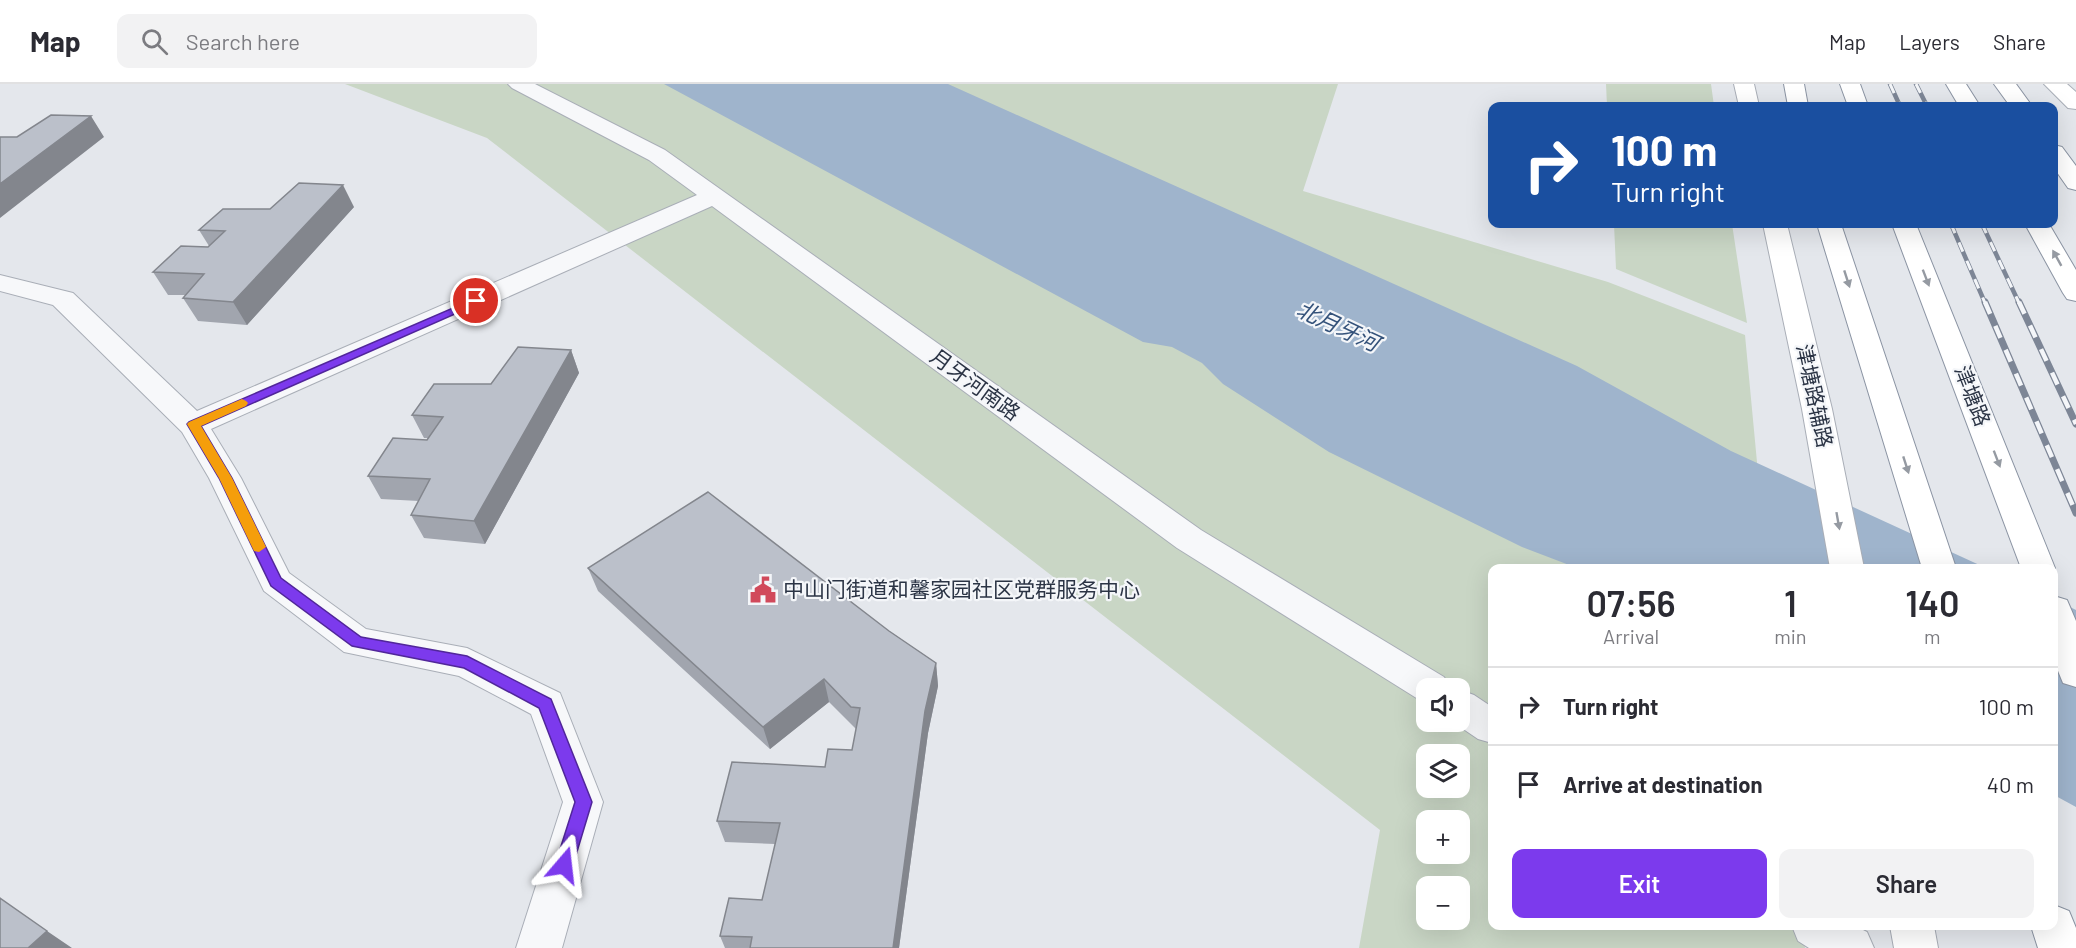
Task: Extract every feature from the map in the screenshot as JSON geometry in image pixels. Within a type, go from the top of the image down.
[{"type":"main road","points":[[1744,84],[1748,102]]},
{"type":"main road","points":[[1794,84],[1797,102]]},
{"type":"main road","points":[[1850,84],[1857,102]]},
{"type":"main road","points":[[1956,84],[1967,102]]},
{"type":"main road","points":[[2005,84],[2018,102]]},
{"type":"main road","points":[[2055,84],[2076,102]]},
{"type":"main road","points":[[2063,84],[2076,102]]},
{"type":"main road","points":[[2058,158],[2076,183]]},
{"type":"main road","name":"津塘路辅路","points":[[1776,228],[1830,473],[1846,564]]},
{"type":"main road","points":[[1830,228],[1938,564]]},
{"type":"main road","name":"津塘路","points":[[1906,228],[2036,564]]},
{"type":"main road","points":[[2039,228],[2076,293]]},
{"type":"main road","points":[[2058,621],[2076,672]]},
{"type":"main road","points":[[1913,930],[1916,948]]},
{"type":"main road","points":[[2054,930],[2060,948]]},
{"type":"street","name":"月牙河南路","points":[[519,84],[657,155],[1189,539],[1416,679]]},
{"type":"street","points":[[193,424],[715,196]]},
{"type":"street","points":[[0,283],[63,299],[193,424],[225,478],[276,582],[357,642],[467,663],[546,704],[583,802],[539,948]]},
{"type":"street","points":[[1470,713],[1488,724]]},
{"type":"street","points":[[1822,930],[1851,948]]},
{"type":"green space","points":[[345,84],[1338,84],[1303,191],[1608,282],[1745,335],[1767,564],[1488,564],[1488,930],[1803,930],[1805,948],[1359,948],[1380,830],[487,138]]},
{"type":"green space","points":[[1606,84],[1711,84],[1713,102],[1607,102]]},
{"type":"green space","points":[[1614,228],[1733,228],[1747,323],[1616,269]]},
{"type":"water","name":"北月牙河","points":[[664,84],[948,84],[1577,366],[1731,451],[1977,564],[1567,564],[1522,547],[1329,452],[1223,384],[1202,363],[1172,347],[1143,342]]},
{"type":"water","points":[[2058,601],[2076,610],[2076,807],[2058,797]]},
{"type":"building","points":[[51,115],[91,116],[0,184],[0,137],[17,137]]},
{"type":"building","points":[[299,183],[343,185],[233,302],[183,298],[204,274],[153,272],[181,246],[208,247],[225,231],[199,230],[223,209],[270,209]]},
{"type":"building","points":[[518,347],[571,350],[474,521],[411,515],[430,479],[368,476],[393,438],[427,440],[443,417],[412,415],[434,384],[491,384]]},
{"type":"building","points":[[708,492],[889,631],[936,663],[925,711],[893,948],[750,948],[752,937],[720,936],[729,898],[762,900],[780,823],[717,821],[732,762],[825,767],[828,749],[852,750],[860,708],[851,707],[824,679],[763,727],[588,568]]},
{"type":"building","points":[[0,898],[47,931],[28,948],[0,948]]},
{"type":"railway","points":[[1890,84],[1898,102]]},
{"type":"railway","points":[[1916,84],[1925,102]]},
{"type":"railway","points":[[1953,228],[1985,303]]},
{"type":"railway","points":[[1984,228],[2019,303]]},
{"type":"railway","points":[[1985,302],[2076,513]]},
{"type":"railway","points":[[2019,302],[2076,424]]},
{"type":"slow traffic","points":[[242,403],[193,424],[225,478],[259,547]]},
{"type":"place","name":"中山门街道和馨家园社区党群服务中心","points":[[763,590]]},
{"type":"route","points":[[476,301],[193,424],[225,478],[276,582],[357,642],[467,663],[546,704],[583,802],[564,865]]}]
